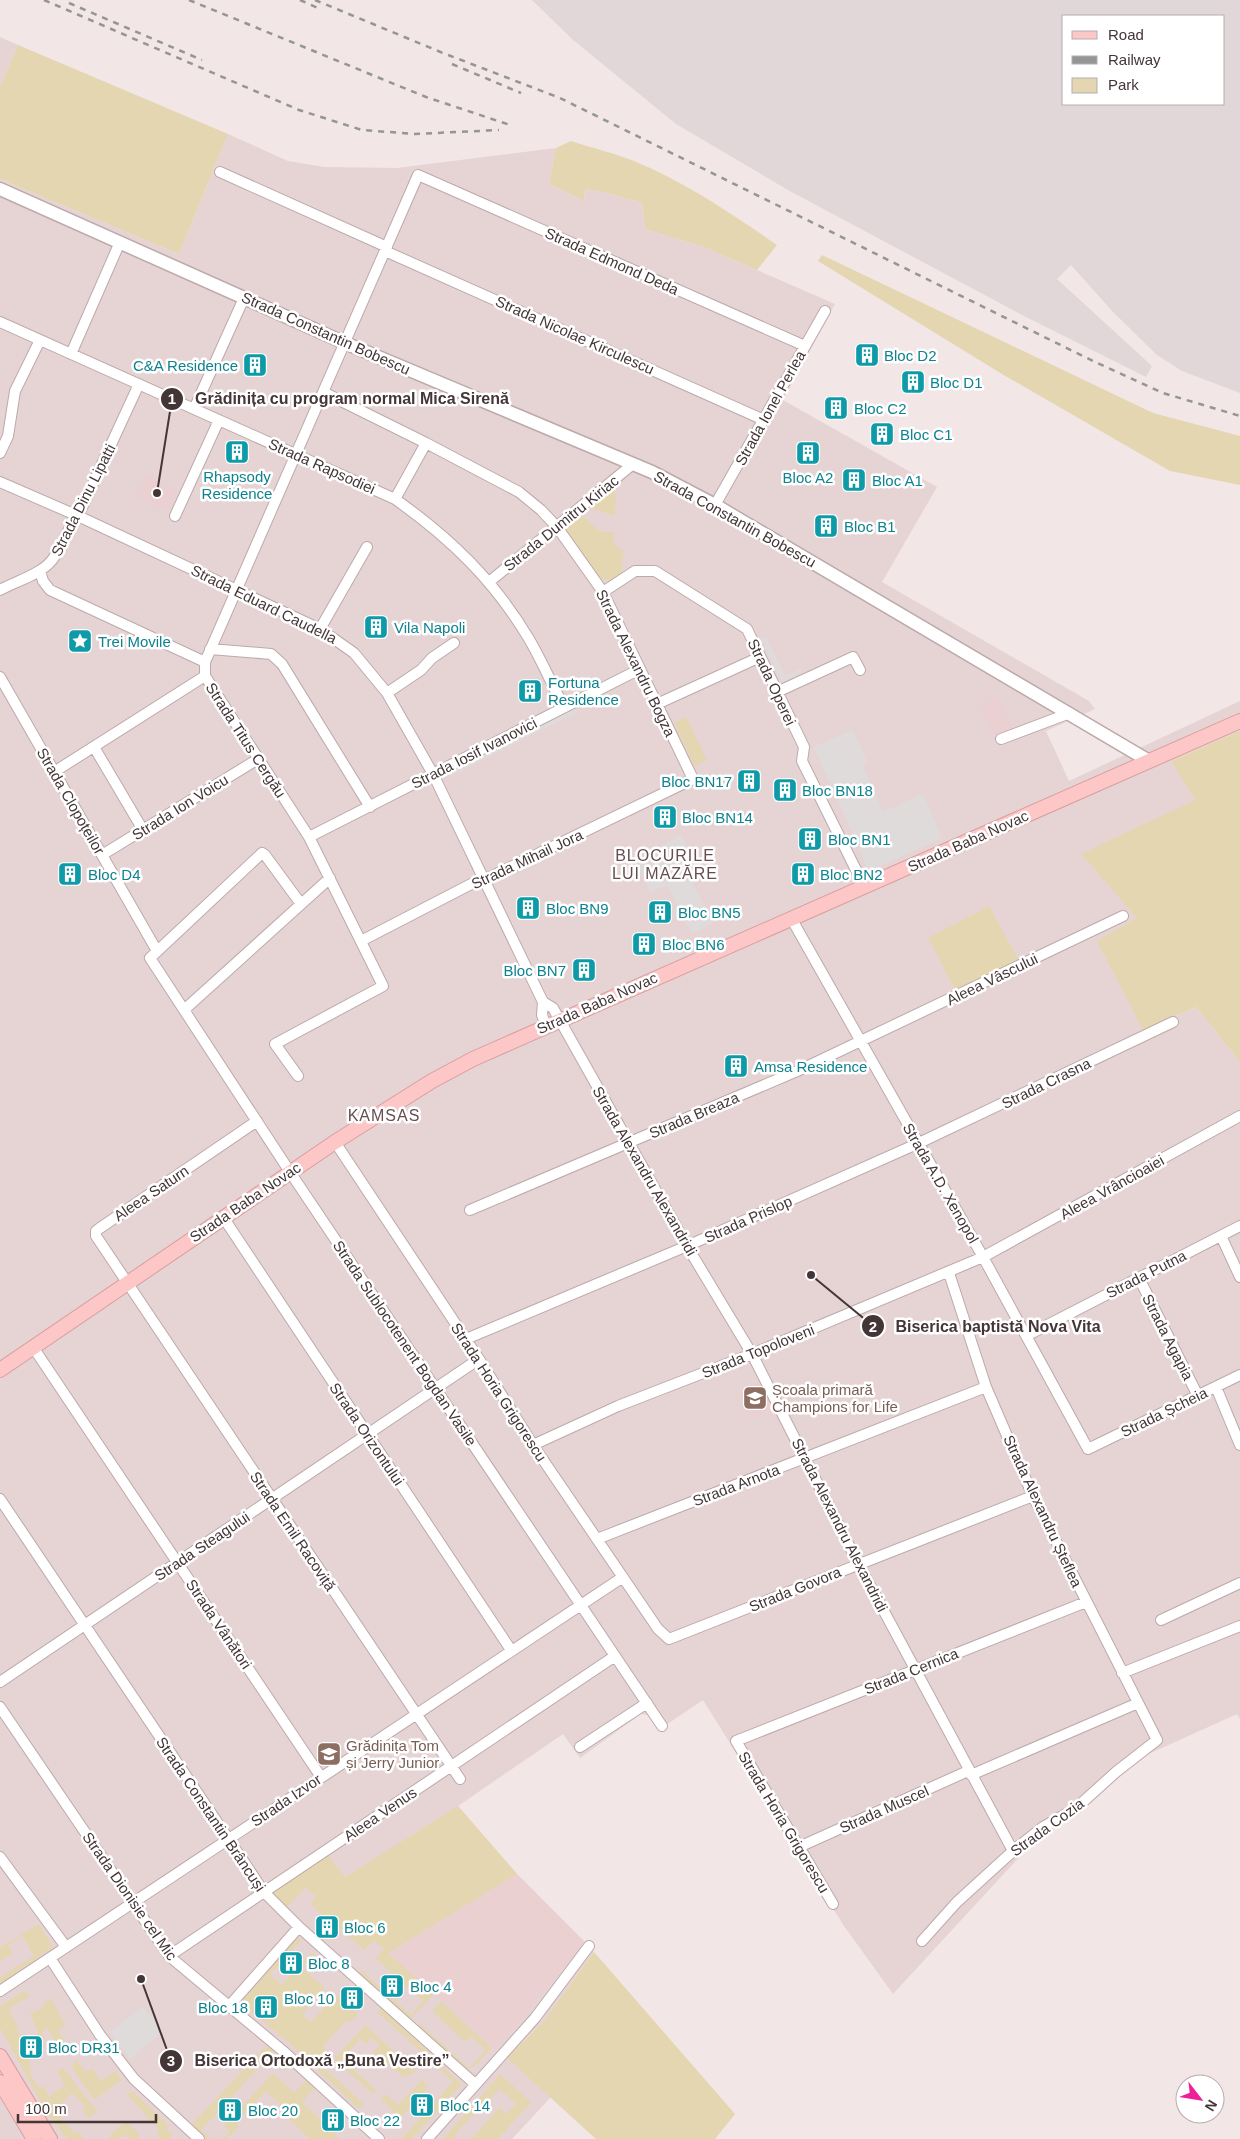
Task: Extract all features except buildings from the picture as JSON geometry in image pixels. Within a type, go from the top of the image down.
[{"type":"main road","name":"Strada Baba Novac","points":[[0,1370],[335,1142],[432,1081],[473,1058],[1240,721]]},
{"type":"main road","points":[[0,2056],[50,2139]]},
{"type":"main road","points":[[0,2082],[34,2139]]},
{"type":"street","name":"Strada Nicolae Kirculescu","points":[[220,172],[764,420]]},
{"type":"street","name":"Strada Edmond Deda","points":[[386,249],[418,175],[805,346]]},
{"type":"street","name":"Strada Constantin Bobescu","points":[[0,189],[345,343],[633,464],[715,505],[1149,761]]},
{"type":"street","points":[[72,354],[120,242]]},
{"type":"street","points":[[205,662],[386,249]]},
{"type":"street","points":[[194,409],[244,298]]},
{"type":"street","name":"Strada Ionel Perlea","points":[[715,505],[825,311]]},
{"type":"street","name":"Strada Rapsodiei","points":[[0,322],[396,499],[434,526],[462,552],[489,582],[530,641],[564,707]]},
{"type":"street","points":[[0,453],[8,436],[15,390],[40,340]]},
{"type":"street","name":"Strada Dinu Lipatti","points":[[0,590],[21,578],[40,571],[57,554],[70,524],[78,516],[139,384]]},
{"type":"street","name":"Strada Alexandru Bogza","points":[[323,392],[519,492],[542,510],[557,526],[603,592],[693,779]]},
{"type":"street","points":[[175,516],[218,420]]},
{"type":"street","points":[[396,499],[426,443]]},
{"type":"street","name":"Strada Dumitru Kiriac","points":[[489,582],[633,464]]},
{"type":"street","name":"Strada Eduard Caudella","points":[[0,482],[237,589],[320,629],[354,653],[387,693],[433,774],[543,1002],[553,1008],[553,1023]]},
{"type":"street","points":[[320,629],[367,547]]},
{"type":"street","name":"Strada Titus Cergău","points":[[40,571],[43,581],[50,590],[205,662],[206,676],[309,837],[330,878],[383,986],[275,1044],[298,1076]]},
{"type":"street","name":"Strada Operei","points":[[603,592],[635,571],[655,571],[747,629],[804,747],[802,761],[864,886]]},
{"type":"street","points":[[387,693],[422,670],[432,658],[454,643]]},
{"type":"street","points":[[210,649],[271,654],[282,664],[370,807]]},
{"type":"street","points":[[657,704],[760,657]]},
{"type":"street","points":[[777,692],[853,658],[860,670]]},
{"type":"street","name":"Strada Iosif Ivanovici","points":[[309,837],[640,669]]},
{"type":"street","points":[[54,772],[206,676]]},
{"type":"street","name":"Strada Clopoțeilor","points":[[0,677],[102,855],[154,955]]},
{"type":"street","points":[[1001,739],[1070,713]]},
{"type":"street","points":[[94,747],[143,830]]},
{"type":"street","name":"Strada Ion Voicu","points":[[102,855],[258,759]]},
{"type":"street","name":"Strada Mihail Jora","points":[[361,940],[476,882],[484,880],[693,779]]},
{"type":"street","points":[[154,955],[262,853],[301,904]]},
{"type":"street","points":[[184,1010],[330,878]]},
{"type":"street","name":"Aleea Vâscului","points":[[861,1041],[1123,916]]},
{"type":"street","name":"Strada A.D. Xenopol","points":[[791,918],[983,1257],[1088,1449]]},
{"type":"street","name":"Strada Sublocotenent Bogdan Vasile","points":[[154,955],[184,1010],[290,1172],[662,1726]]},
{"type":"street","name":"Strada Crasna","points":[[919,1144],[1173,1022]]},
{"type":"street","name":"Strada Alexandru Alexandridi","points":[[553,1023],[628,1143],[752,1354],[858,1563],[1013,1851]]},
{"type":"street","name":"Strada Breaza","points":[[470,1210],[802,1070],[861,1041]]},
{"type":"street","name":"Aleea Vrâncioaiei","points":[[983,1257],[1240,1116]]},
{"type":"street","name":"Aleea Saturn","points":[[127,1283],[96,1236],[96,1231],[257,1121]]},
{"type":"street","name":"Strada Horia Grigorescu","points":[[335,1142],[466,1339],[533,1446],[658,1628],[669,1638]]},
{"type":"street","name":"Strada Prislop","points":[[466,1339],[687,1246],[919,1144]]},
{"type":"street","name":"Strada Orizontului","points":[[223,1218],[512,1650]]},
{"type":"street","name":"Strada Putna","points":[[1026,1336],[1240,1226]]},
{"type":"street","points":[[1221,1236],[1240,1277]]},
{"type":"street","name":"Strada Topoloveni","points":[[533,1446],[618,1406],[752,1354],[949,1273],[983,1257]]},
{"type":"street","name":"Strada Alexandru Șteflea","points":[[949,1273],[986,1387],[1032,1496],[1157,1740]]},
{"type":"street","name":"Strada Agapia","points":[[1139,1278],[1198,1396]]},
{"type":"street","name":"Strada Emil Racoviță","points":[[127,1283],[460,1779]]},
{"type":"street","name":"Strada Vânători","points":[[33,1347],[322,1777]]},
{"type":"street","name":"Strada Steagului","points":[[0,1682],[479,1359]]},
{"type":"street","name":"Strada Șcheia","points":[[1088,1449],[1240,1375]]},
{"type":"street","name":"Strada Arnota","points":[[597,1539],[986,1387]]},
{"type":"street","points":[[1216,1387],[1240,1446]]},
{"type":"street","name":"Strada Govora","points":[[669,1638],[1032,1496]]},
{"type":"street","name":"Strada Constantin Brâncuși","points":[[0,1499],[264,1892],[299,1927],[475,2084]]},
{"type":"street","name":"Strada Izvor","points":[[0,1991],[623,1577]]},
{"type":"street","points":[[1161,1620],[1240,1583]]},
{"type":"street","name":"Strada Cernica","points":[[736,1740],[1086,1602]]},
{"type":"street","points":[[1122,1673],[1240,1626]]},
{"type":"street","name":"Aleea Venus","points":[[169,1956],[615,1656]]},
{"type":"street","points":[[580,1748],[647,1703]]},
{"type":"street","name":"Strada Muscel","points":[[799,1847],[1138,1703]]},
{"type":"street","name":"Strada Dionisie cel Mic","points":[[0,1706],[169,1956],[230,2005],[379,2139]]},
{"type":"street","name":"Strada Horia Grigorescu","points":[[736,1740],[833,1904]]},
{"type":"street","name":"Strada Cozia","points":[[922,1941],[957,1902],[1013,1851],[1043,1827],[1075,1809],[1116,1772],[1157,1740]]},
{"type":"street","points":[[0,1857],[66,1948]]},
{"type":"street","points":[[230,2005],[299,1927]]},
{"type":"street","points":[[427,2139],[535,2018],[589,1946]]},
{"type":"street","points":[[50,1958],[100,2035],[134,2078],[199,2139]]},
{"type":"shaded area","points":[[532,0],[1240,0],[1240,393],[1182,371],[1157,355],[1113,312],[1071,265],[1057,279],[1152,366],[1146,377],[1022,315],[788,190],[676,124],[572,39]]},
{"type":"shaded area","points":[[0,37],[18,45],[0,87]]},
{"type":"shaded area","points":[[228,134],[288,161],[324,167],[397,168],[556,148],[549,184],[584,201],[585,189],[608,193],[642,203],[645,229],[704,247],[835,304],[783,400],[937,487],[882,582],[1089,701],[1095,709],[1046,731],[1069,781],[1240,701],[1240,731],[1171,761],[1196,800],[1137,919],[1144,1030],[1196,1007],[1240,1062],[1240,1719],[1237,1714],[1142,1757],[1071,1819],[1037,1838],[893,1994],[844,1926],[703,1700],[660,1729],[648,1715],[641,1714],[580,1758],[563,1734],[458,1806],[517,1874],[594,1952],[542,2023],[507,2058],[551,2097],[512,2139],[0,2139],[0,179],[179,254]]},
{"type":"shaded area","points":[[146,475],[179,491],[169,512],[136,496]]},
{"type":"shaded area","points":[[766,637],[785,676],[800,669],[801,672],[782,682],[761,639]]},
{"type":"shaded area","points":[[1000,697],[1013,730],[995,738],[981,705]]},
{"type":"shaded area","points":[[574,706],[577,712],[449,777],[447,772]]},
{"type":"shaded area","points":[[853,730],[867,762],[862,765],[883,812],[923,794],[942,838],[869,871],[814,747]]},
{"type":"shaded area","points":[[681,835],[698,868],[688,874],[713,923],[692,934],[667,885],[651,892],[634,860]]},
{"type":"shaded area","name":"Școala primară Champions for Life","points":[[761,1382],[774,1408],[751,1419],[738,1393]]},
{"type":"shaded area","name":"Grădinița Tom și Jerry Junior","points":[[333,1741],[343,1755],[325,1767],[316,1753]]},
{"type":"shaded area","points":[[517,1874],[585,1942],[496,2050],[388,1953]]},
{"type":"shaded area","points":[[143,2007],[163,2031],[130,2059],[110,2032]]},
{"type":"green space","points":[[18,45],[228,134],[179,254],[0,179],[0,87]]},
{"type":"green space","points":[[571,141],[626,158],[653,169],[725,210],[777,245],[757,270],[704,247],[645,229],[642,203],[608,193],[585,189],[584,201],[549,184],[556,148]]},
{"type":"green space","points":[[822,255],[1153,413],[1240,436],[1240,485],[1170,471],[1002,374],[818,261]]},
{"type":"green space","points":[[612,490],[616,493],[615,516],[591,508]]},
{"type":"green space","points":[[581,515],[601,532],[614,532],[613,544],[623,551],[622,573],[616,577],[607,580],[597,577],[566,531],[567,525]]},
{"type":"green space","points":[[686,717],[707,760],[694,766],[674,723]]},
{"type":"green space","points":[[1240,731],[1240,1062],[1196,1007],[1143,1030],[1097,941],[1137,918],[1081,854],[1195,800],[1171,761]]},
{"type":"green space","points":[[989,906],[1018,959],[957,993],[928,938]]},
{"type":"green space","points":[[458,1806],[517,1874],[388,1953],[434,1994],[409,2021],[358,1974],[361,1970],[411,2015],[423,2001],[376,1959],[384,1949],[374,1941],[364,1950],[310,1904],[316,1896],[305,1888],[287,1907],[271,1894],[327,1854],[345,1877]]},
{"type":"green space","points":[[39,1924],[53,1947],[0,1984],[0,1977],[34,1956],[22,1936],[8,1945],[13,1953],[0,1961],[0,1947]]},
{"type":"green space","points":[[296,1937],[301,1941],[270,1974],[281,1985],[312,1952],[315,1954],[302,1968],[325,1988],[302,2014],[311,2022],[336,1994],[358,2014],[350,2022],[347,2020],[323,2046],[326,2050],[316,2061],[364,2104],[359,2109],[290,2044],[241,2003],[245,1994]]},
{"type":"green space","points":[[594,1952],[735,2114],[715,2139],[596,2139],[507,2058],[542,2023]]},
{"type":"green space","points":[[25,1990],[29,1997],[9,2008],[19,2027],[17,2029],[20,2034],[18,2035],[25,2043],[21,2046],[30,2060],[31,2066],[29,2067],[32,2072],[30,2074],[40,2089],[46,2086],[45,2090],[49,2096],[65,2086],[57,2071],[63,2068],[97,2111],[89,2118],[82,2111],[86,2107],[72,2093],[58,2107],[64,2113],[60,2118],[75,2133],[77,2131],[85,2139],[67,2139],[46,2111],[0,2028],[0,2006]]},
{"type":"green space","points":[[51,1998],[66,2025],[58,2030],[65,2042],[58,2047],[47,2028],[42,2032],[45,2039],[42,2041],[30,2014],[45,2006],[44,2003]]},
{"type":"green space","points":[[441,2001],[492,2048],[475,2066],[465,2070],[418,2027],[420,2024],[469,2068],[486,2050],[471,2036],[465,2042],[432,2011]]},
{"type":"green space","points":[[381,2008],[432,2055],[429,2059],[377,2012]]},
{"type":"green space","points":[[365,2025],[417,2072],[403,2077],[373,2052],[380,2045],[372,2038],[366,2044],[360,2039],[342,2059],[376,2090],[373,2094],[334,2059]]},
{"type":"green space","points":[[266,2046],[274,2051],[201,2130],[211,2139],[206,2139],[191,2125]]},
{"type":"green space","points":[[77,2060],[86,2072],[92,2068],[101,2081],[115,2071],[122,2080],[94,2100],[71,2067]]},
{"type":"green space","points":[[438,2062],[462,2084],[412,2139],[401,2139],[453,2082],[435,2065]]},
{"type":"green space","points":[[273,2073],[294,2093],[306,2080],[314,2089],[302,2102],[340,2139],[310,2139],[286,2117],[289,2113],[266,2091],[236,2122],[239,2127],[227,2139],[223,2139],[230,2132],[224,2126]]},
{"type":"green space","points":[[500,2074],[531,2102],[498,2139],[471,2139],[499,2108],[507,2114],[516,2103],[499,2089],[487,2103],[484,2102],[455,2134],[457,2136],[454,2139],[443,2139]]},
{"type":"green space","points":[[422,2080],[429,2087],[400,2118],[381,2099],[386,2094],[398,2105]]},
{"type":"green space","points":[[132,2091],[169,2125],[166,2129],[173,2135],[170,2139],[160,2139],[156,2132],[159,2129],[127,2095]]},
{"type":"green space","points":[[126,2121],[140,2135],[139,2139],[130,2139],[125,2134],[120,2139],[107,2139]]},
{"type":"railway","points":[[44,0],[299,110],[362,130],[415,134],[499,130]]},
{"type":"railway","points":[[189,0],[426,97],[513,126]]},
{"type":"railway","points":[[300,0],[320,9]]},
{"type":"railway","points":[[315,0],[443,53],[560,98],[1095,362],[1163,393],[1240,416]]},
{"type":"railway","points":[[69,3],[202,60]]},
{"type":"railway","points":[[452,64],[521,93]]},
{"type":"place","name":"Bloc D2","points":[[867,355]]},
{"type":"place","name":"C&A Residence","points":[[255,365]]},
{"type":"place","name":"Bloc D1","points":[[913,382]]},
{"type":"place","name":"Bloc C2","points":[[836,408]]},
{"type":"place","name":"Bloc C1","points":[[882,434]]},
{"type":"place","name":"Rhapsody Residence","points":[[237,452]]},
{"type":"place","name":"Bloc A2","points":[[808,453]]},
{"type":"place","name":"Bloc A1","points":[[854,480]]},
{"type":"place","name":"Grădinița cu program normal Mica Sirenă","points":[[157,493]]},
{"type":"place","name":"Bloc B1","points":[[826,526]]},
{"type":"place","name":"Vila Napoli","points":[[376,627]]},
{"type":"place","name":"Trei Movile","points":[[80,641]]},
{"type":"place","name":"Fortuna Residence","points":[[530,691]]},
{"type":"place","name":"Bloc BN17","points":[[749,781]]},
{"type":"place","name":"Bloc BN18","points":[[785,790]]},
{"type":"place","name":"Bloc BN14","points":[[665,817]]},
{"type":"place","name":"Bloc BN1","points":[[810,839]]},
{"type":"place","name":"Bloc D4","points":[[70,874]]},
{"type":"place","name":"Bloc BN2","points":[[803,874]]},
{"type":"place","name":"Bloc BN9","points":[[528,908]]},
{"type":"place","name":"Bloc BN5","points":[[660,912]]},
{"type":"place","name":"Bloc BN6","points":[[644,944]]},
{"type":"place","name":"Bloc BN7","points":[[584,970]]},
{"type":"place","name":"Amsa Residence","points":[[736,1066]]},
{"type":"place","name":"Biserica baptistă Nova Vita","points":[[811,1275]]},
{"type":"place","name":"Școala primară Champions for Life","points":[[755,1398]]},
{"type":"place","name":"Grădinița Tom și Jerry Junior","points":[[329,1754]]},
{"type":"place","name":"Bloc 6","points":[[327,1927]]},
{"type":"place","name":"Bloc 8","points":[[291,1963]]},
{"type":"place","name":"Biserica Ortodoxă „Buna Vestire”","points":[[141,1979]]},
{"type":"place","name":"Bloc 4","points":[[392,1986]]},
{"type":"place","name":"Bloc 10","points":[[352,1998]]},
{"type":"place","name":"Bloc 18","points":[[266,2007]]},
{"type":"place","name":"Bloc DR31","points":[[31,2047]]},
{"type":"place","name":"Bloc 14","points":[[422,2105]]},
{"type":"place","name":"Bloc 20","points":[[230,2110]]},
{"type":"place","name":"Bloc 22","points":[[333,2120]]},
{"type":"district","name":"BLOCURILE LUI MAZĂRE","points":[[665,864]]},
{"type":"district","name":"KAMSAS","points":[[384,1115]]}]
